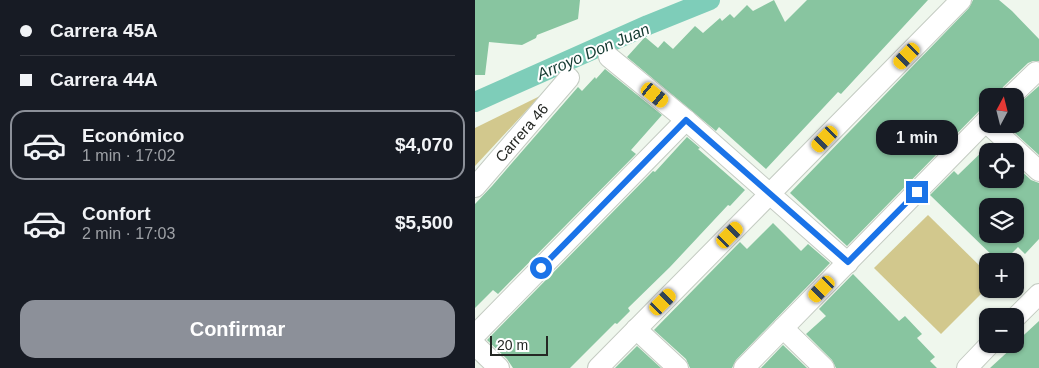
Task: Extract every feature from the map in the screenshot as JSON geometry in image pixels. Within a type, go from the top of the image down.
[{"type":"street","points":[[598,368],[961,0]]},
{"type":"street","points":[[609,57],[686,120],[848,262]]},
{"type":"street","points":[[1019,88],[1036,72]]},
{"type":"street","name":"Carrera 46","points":[[475,187],[569,78]]},
{"type":"street","points":[[499,368],[477,348],[686,120]]},
{"type":"street","points":[[745,368],[979,130]]},
{"type":"street","points":[[999,133],[1039,171]]},
{"type":"street","points":[[1024,309],[1039,294]]},
{"type":"street","points":[[783,328],[824,368]]},
{"type":"street","points":[[637,330],[679,368]]},
{"type":"street","points":[[967,368],[981,353]]},
{"type":"shaded area","points":[[540,96],[475,166],[475,128]]},
{"type":"shaded area","points":[[928,215],[979,265],[979,296],[941,334],[874,268]]},
{"type":"building","points":[[475,0],[580,0],[578,19],[537,35],[536,38],[522,45],[489,42],[485,75],[475,75]]},
{"type":"building","points":[[774,0],[785,22],[807,0],[928,0],[841,94],[838,92],[766,169],[719,127],[716,131],[627,57],[645,37],[658,48],[664,41],[673,49],[695,26],[703,33],[720,18],[722,21],[730,14],[734,18],[747,5],[753,11]]},
{"type":"building","points":[[973,0],[999,0],[1039,39],[1039,61],[1028,63],[1003,88],[979,88],[979,111],[847,246],[790,193],[969,8]]},
{"type":"building","points":[[605,69],[662,115],[631,150],[636,154],[498,294],[493,290],[475,308],[475,204],[578,87],[582,91]]},
{"type":"building","points":[[1039,86],[1039,155],[1015,133],[1024,133],[1024,99]]},
{"type":"building","points":[[687,137],[745,190],[730,206],[728,205],[670,267],[628,308],[630,311],[617,324],[615,323],[570,368],[513,368],[507,359],[487,340],[653,171],[655,172]]},
{"type":"building","points":[[979,155],[979,188],[1024,188],[1024,173],[1031,180],[1039,183],[1039,239],[1025,254],[1018,247],[1012,253],[990,253],[979,243],[1024,243],[1024,198],[979,198],[979,243],[930,195],[954,171],[958,175]]},
{"type":"building","points":[[773,223],[801,251],[808,244],[830,263],[736,360],[732,368],[690,368],[686,359],[654,330],[740,242],[747,249]]},
{"type":"building","points":[[853,274],[899,321],[905,316],[922,334],[917,338],[935,357],[930,361],[937,368],[836,368],[832,360],[806,334],[826,316],[819,309]]},
{"type":"building","points":[[1039,321],[1039,368],[990,368],[1006,353],[1024,353],[1024,335]]},
{"type":"building","points":[[783,345],[807,368],[761,368]]},
{"type":"building","points":[[637,346],[661,368],[615,368]]},
{"type":"waterway","name":"Arroyo Don Juan","points":[[475,102],[648,25],[710,0]]},
{"type":"route","points":[[541,268],[686,120],[848,262],[917,192]]}]
